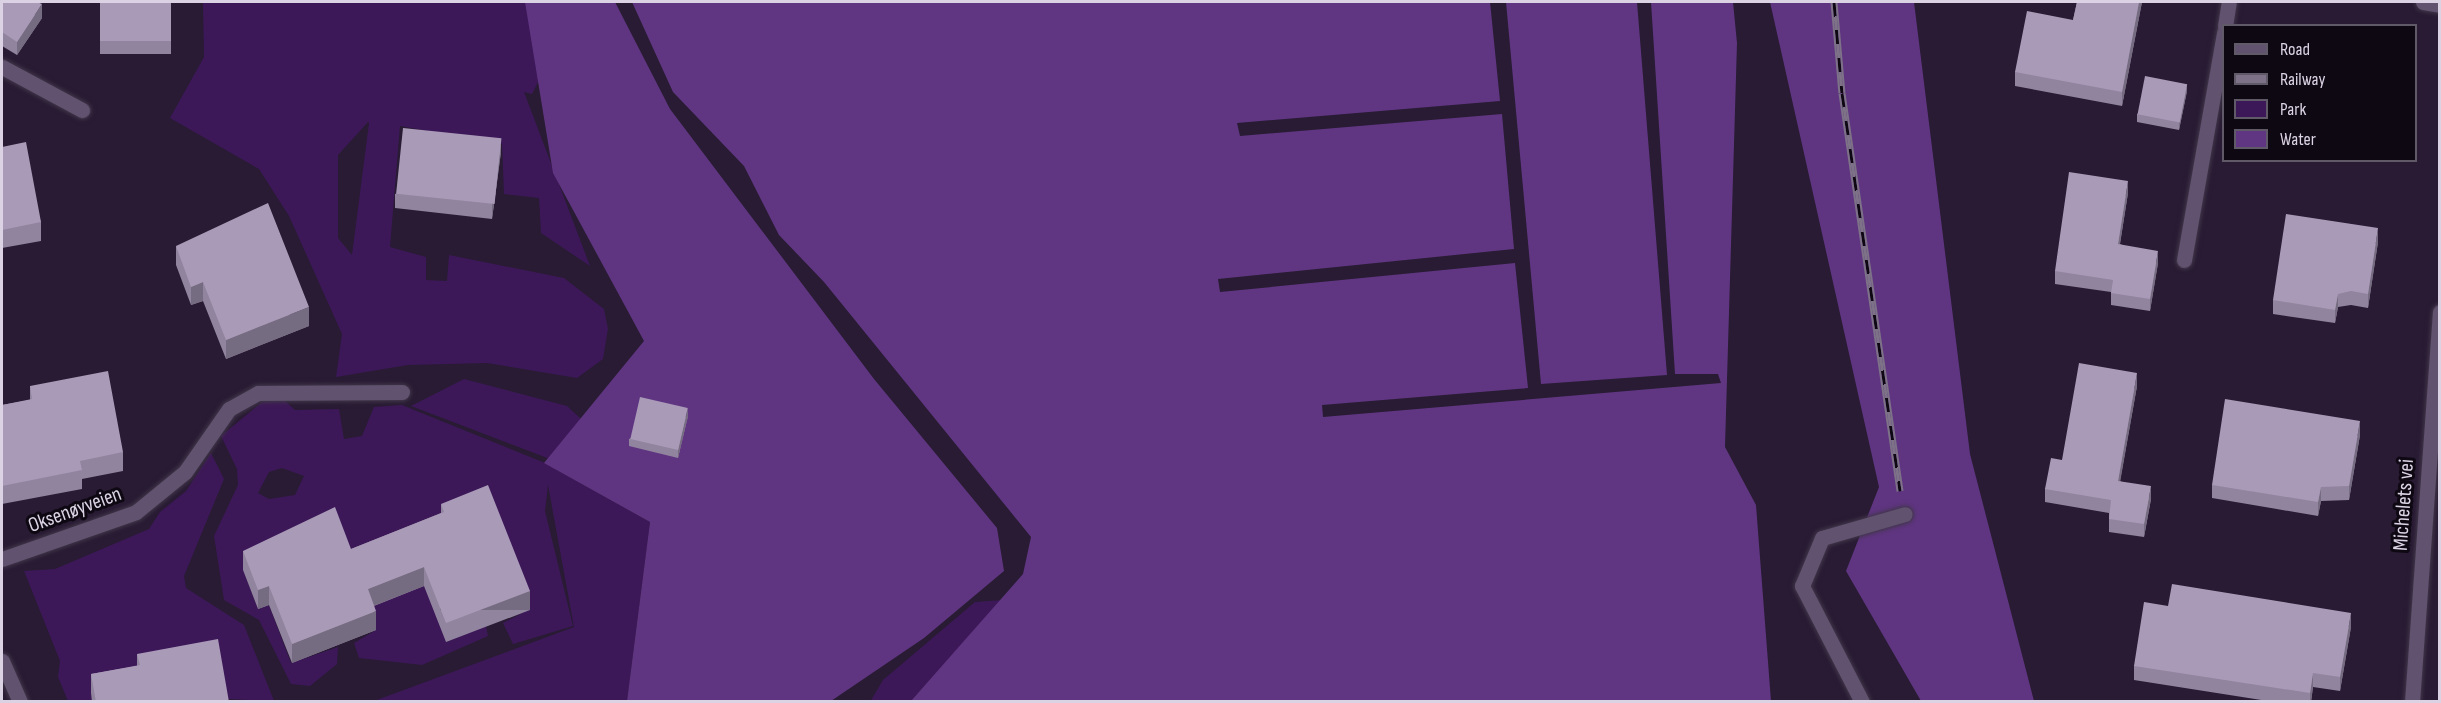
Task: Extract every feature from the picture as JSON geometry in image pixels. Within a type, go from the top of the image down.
[{"type":"street","points":[[2225,24],[2229,2]]},
{"type":"street","points":[[2423,2],[2439,5]]},
{"type":"street","points":[[2184,260],[2222,38]]},
{"type":"street","points":[[2,67],[82,110]]},
{"type":"street","name":"Michelets vei","points":[[2412,702],[2439,312]]},
{"type":"street","name":"Oksenøyveien","points":[[2,559],[136,512],[185,472],[229,409],[258,393],[402,392]]},
{"type":"street","points":[[1862,702],[1802,586],[1822,538],[1905,514]]},
{"type":"street","points":[[2,661],[20,702]]},
{"type":"green space","points":[[203,2],[578,2],[532,94],[524,92],[590,266],[541,233],[539,198],[504,194],[502,144],[400,126],[390,247],[426,257],[426,280],[447,281],[449,255],[564,278],[604,309],[608,329],[603,359],[577,378],[487,363],[408,365],[336,377],[342,334],[289,216],[259,169],[170,118],[204,57]],"holes":[[[369,123],[352,255],[338,238],[338,155]]]},
{"type":"green space","points":[[464,379],[567,406],[594,431],[555,469],[650,522],[627,701],[374,701],[574,627],[548,485],[545,511],[573,626],[513,644],[503,623],[530,609],[424,586],[486,626],[488,636],[422,665],[359,658],[354,643],[376,630],[243,569],[258,609],[269,605],[291,663],[338,647],[337,664],[310,686],[291,684],[259,620],[224,600],[214,536],[238,485],[237,469],[221,436],[262,402],[284,400],[295,410],[339,409],[344,439],[362,436],[374,407],[402,405],[555,467],[555,461],[411,406]],"holes":[[[282,468],[304,476],[295,495],[269,499],[258,493],[269,472]]]},
{"type":"green space","points":[[211,453],[224,479],[184,576],[186,588],[244,625],[274,701],[91,693],[92,701],[68,701],[58,677],[60,661],[24,571],[55,569],[149,529],[160,512],[186,491]]},
{"type":"green space","points":[[1002,600],[911,701],[870,702],[883,680],[975,602]]},
{"type":"shaded area","points":[[525,2],[615,2],[670,109],[874,379],[997,528],[1004,571],[924,638],[831,701],[627,701],[650,522],[544,463],[644,341],[553,173]]},
{"type":"shaded area","points":[[1770,2],[1914,2],[1970,454],[2034,701],[1921,701],[1846,571],[1879,487]]},
{"type":"water","points":[[632,2],[1733,2],[1737,43],[1725,447],[1756,505],[1771,701],[911,701],[1023,574],[1031,537],[824,282],[779,235],[744,166],[673,92]]},
{"type":"pier","points":[[1490,2],[1506,2],[1541,384],[1667,375],[1637,2],[1651,2],[1675,374],[1718,374],[1721,383],[1323,417],[1322,405],[1528,388],[1515,263],[1220,292],[1218,279],[1514,249],[1502,114],[1240,136],[1237,123],[1500,101]]},
{"type":"building","points":[[2,2],[42,4],[17,42],[2,32]]},
{"type":"building","points":[[100,2],[171,2],[171,41],[100,41]]},
{"type":"building","points":[[2077,2],[2139,2],[2122,92],[2015,72],[2027,11],[2073,20]]},
{"type":"building","points":[[2145,76],[2187,84],[2180,122],[2138,114]]},
{"type":"building","points":[[403,128],[501,138],[495,204],[396,194]]},
{"type":"building","points":[[26,142],[41,222],[2,230],[2,147]]},
{"type":"building","points":[[2069,172],[2128,181],[2118,244],[2158,251],[2150,299],[2111,293],[2113,280],[2055,271]]},
{"type":"building","points":[[268,203],[309,307],[226,340],[203,282],[191,287],[176,246]]},
{"type":"building","points":[[2286,214],[2378,228],[2368,294],[2351,291],[2338,294],[2335,310],[2273,300]]},
{"type":"building","points":[[2079,363],[2137,373],[2118,481],[2151,486],[2144,524],[2109,519],[2111,500],[2045,489],[2051,458],[2062,460]]},
{"type":"building","points":[[108,371],[123,452],[80,461],[82,470],[2,486],[2,405],[32,399],[30,386]]},
{"type":"building","points":[[640,397],[688,408],[678,450],[630,439]]},
{"type":"building","points":[[2225,399],[2360,421],[2349,486],[2321,487],[2318,502],[2212,485]]},
{"type":"building","points":[[488,485],[530,591],[446,623],[424,567],[368,589],[376,611],[292,644],[269,586],[258,590],[243,551],[335,507],[351,549],[444,512],[441,504]]},
{"type":"building","points":[[2172,584],[2351,613],[2340,677],[2313,673],[2310,693],[2134,666],[2144,602],[2168,606]]},
{"type":"building","points":[[218,639],[229,702],[96,702],[91,674],[140,665],[137,654]]},
{"type":"railway","points":[[1834,2],[1842,93],[1900,491]]}]
